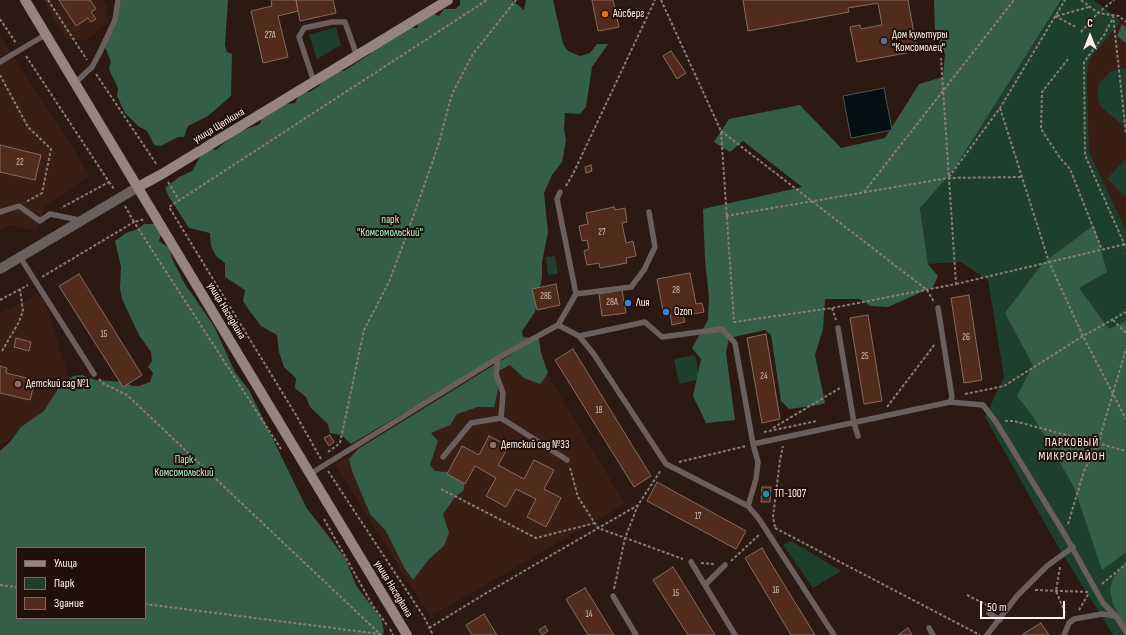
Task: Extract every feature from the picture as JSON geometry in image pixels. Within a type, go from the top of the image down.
[{"type":"main road","name":"улица Наседкина","points":[[24,0],[76,82],[155,217],[407,635]]},
{"type":"main road","name":"улица Щепкина","points":[[138,187],[162,174],[448,0]]},
{"type":"street","name":"улица Щепкина","points":[[0,269],[79,220],[138,187]]},
{"type":"lane","points":[[76,82],[92,67],[115,20],[118,0]]},
{"type":"lane","points":[[314,82],[299,37],[304,28],[332,22],[345,22],[357,56]]},
{"type":"lane","points":[[0,62],[46,35]]},
{"type":"lane","points":[[310,474],[498,358],[558,325],[576,294],[557,199],[560,192]]},
{"type":"lane","points":[[0,212],[19,206],[40,221],[50,214],[79,220]]},
{"type":"lane","points":[[576,294],[631,287],[644,270],[655,248],[648,212]]},
{"type":"lane","points":[[20,257],[94,374]]},
{"type":"lane","points":[[938,308],[951,400]]},
{"type":"lane","points":[[579,336],[644,322],[662,337],[722,329],[735,343],[753,444],[758,462],[756,479],[748,506]]},
{"type":"lane","points":[[558,325],[579,336],[593,353],[666,464],[748,506],[759,519],[765,531],[834,635]]},
{"type":"lane","points":[[838,328],[854,423],[858,436]]},
{"type":"lane","points":[[498,358],[496,374],[503,393],[501,418]]},
{"type":"lane","points":[[753,444],[854,423],[951,400],[983,405],[996,422],[1066,535],[1073,547],[1092,591],[1116,616],[1126,632]]},
{"type":"lane","points":[[443,457],[471,423],[501,418],[567,460]]},
{"type":"lane","points":[[987,635],[1024,590],[1048,566],[1073,547]]},
{"type":"lane","points":[[691,562],[735,635]]},
{"type":"lane","points":[[705,585],[725,565]]},
{"type":"lane","points":[[613,596],[636,635]]},
{"type":"lane","points":[[989,613],[1000,620]]},
{"type":"lane","points":[[1064,635],[1072,621],[1102,614],[1116,616]]},
{"type":"lane","points":[[929,628],[933,635]]},
{"type":"path","points":[[48,0],[179,200]]},
{"type":"path","points":[[0,300],[134,222],[155,217],[487,0]]},
{"type":"path","points":[[320,458],[340,443],[364,330],[389,282],[438,146],[452,94],[473,54],[516,0]]},
{"type":"path","points":[[569,183],[656,0]]},
{"type":"path","points":[[661,0],[721,131],[734,322],[832,308],[927,290],[1125,244]]},
{"type":"path","points":[[864,193],[1014,0]]},
{"type":"path","points":[[948,178],[1000,108],[1065,0]]},
{"type":"path","points":[[1081,0],[1098,13],[1119,16],[1126,22]]},
{"type":"path","points":[[1081,32],[1098,13],[1114,0]]},
{"type":"path","points":[[1055,16],[1090,6]]},
{"type":"path","points":[[1113,15],[1104,35],[1084,62],[1085,154],[1126,248]]},
{"type":"path","points":[[1055,16],[1076,27]]},
{"type":"path","points":[[0,19],[120,197],[134,222],[283,452]]},
{"type":"path","points":[[1112,20],[1126,134]]},
{"type":"path","points":[[941,58],[956,284]]},
{"type":"path","points":[[1068,59],[1042,92],[1041,129],[1060,158],[1070,169],[1102,250]]},
{"type":"path","points":[[0,75],[28,127],[51,150],[42,193],[19,206]]},
{"type":"path","points":[[1000,108],[1049,262],[1083,336],[1126,419]]},
{"type":"path","points":[[721,131],[927,290],[938,308]]},
{"type":"path","points":[[726,216],[948,178],[1022,177]]},
{"type":"path","points":[[50,214],[109,182]]},
{"type":"path","points":[[169,207],[320,458],[433,635]]},
{"type":"path","points":[[2,351],[21,316],[23,302],[20,289]]},
{"type":"path","points":[[832,308],[838,328]]},
{"type":"path","points":[[951,400],[1004,386],[1083,336],[1126,312]]},
{"type":"path","points":[[1113,320],[1126,333]]},
{"type":"path","points":[[885,409],[942,335]]},
{"type":"path","points":[[1066,535],[1071,509],[1084,471],[1098,444],[1126,349]]},
{"type":"path","points":[[94,374],[104,384],[127,395],[380,635]]},
{"type":"path","points":[[771,430],[847,383]]},
{"type":"path","points":[[996,422],[1014,421],[1126,451]]},
{"type":"path","points":[[775,528],[773,517],[780,460],[785,437]]},
{"type":"path","points":[[613,596],[625,538],[638,505],[654,479],[666,464],[753,444]]},
{"type":"path","points":[[567,460],[578,497],[598,528],[691,562],[725,565]]},
{"type":"path","points":[[441,489],[536,538],[595,523]]},
{"type":"path","points":[[429,628],[638,505]]},
{"type":"path","points":[[323,519],[373,606],[393,635]]},
{"type":"path","points":[[736,557],[756,536],[775,528],[981,635]]},
{"type":"path","points":[[1061,556],[1056,591],[1072,621],[1092,591],[1126,564]]},
{"type":"path","points":[[0,585],[16,587]]},
{"type":"path","points":[[1024,590],[1092,591]]},
{"type":"path","points":[[967,595],[1004,613]]},
{"type":"path","points":[[146,604],[380,635]]},
{"type":"shaded area","points":[[43,0],[102,0],[107,7],[108,23],[85,41],[66,39]]},
{"type":"shaded area","points":[[1121,21],[1126,24],[1126,230],[1089,152],[1087,79],[1089,60]]},
{"type":"shaded area","points":[[0,35],[90,175],[44,208],[37,232],[10,225],[0,231]]},
{"type":"shaded area","points":[[884,88],[892,130],[851,138],[843,96]]},
{"type":"shaded area","points":[[36,295],[43,297],[76,399],[0,445],[0,313]]},
{"type":"shaded area","points":[[534,352],[625,504],[430,617],[335,464]]},
{"type":"green space","points":[[121,0],[228,0],[225,45],[227,52],[232,54],[231,96],[208,116],[188,126],[184,137],[178,137],[161,146],[154,145],[147,131],[138,126],[125,113],[117,96],[118,88],[109,69],[111,62],[105,47]]},
{"type":"green space","name":"парк \"Комсомольский\"","points":[[460,0],[512,0],[524,10],[526,0],[553,0],[563,44],[568,51],[580,56],[590,53],[597,44],[608,44],[592,67],[586,107],[580,114],[565,113],[564,128],[566,141],[562,162],[552,175],[544,193],[548,232],[542,262],[542,277],[535,312],[522,331],[523,337],[531,338],[351,444],[341,435],[330,433],[328,424],[310,407],[306,397],[295,388],[296,378],[284,367],[279,352],[277,335],[261,326],[249,310],[243,301],[245,290],[225,277],[225,263],[216,256],[211,246],[210,233],[189,228],[169,197],[165,188],[179,177],[192,171],[205,148],[216,150],[236,133],[260,124],[262,116],[279,105],[295,103],[301,92],[310,92],[319,86],[325,79],[327,69],[344,71],[370,54],[379,43],[405,28],[417,28],[418,24],[432,13],[439,16],[444,9],[455,9],[460,5]]},
{"type":"green space","points":[[934,0],[1061,0],[953,171],[920,208],[928,264],[938,276],[933,287],[888,307],[870,306],[860,299],[825,299],[823,329],[815,355],[825,403],[819,405],[789,409],[781,401],[771,335],[765,330],[729,338],[726,353],[735,420],[706,423],[693,396],[701,359],[692,348],[708,320],[709,297],[705,260],[703,209],[802,187],[743,141],[730,152],[714,142],[729,119],[800,105],[841,148],[885,138],[919,84],[943,77],[945,54],[935,33]]},
{"type":"green space","points":[[1061,0],[1094,0],[1121,21],[1089,60],[1087,79],[1089,152],[1126,230],[1126,635],[1113,635],[1057,545],[985,417],[1004,377],[988,280],[961,262],[928,264],[920,208],[953,171]]},
{"type":"green space","points":[[1122,24],[1126,27],[1126,43],[1117,36]]},
{"type":"green space","points":[[336,27],[341,45],[317,59],[309,35]]},
{"type":"green space","points":[[1123,68],[1126,69],[1126,128],[1100,106],[1097,93],[1100,82],[1110,72]]},
{"type":"green space","points":[[1125,159],[1126,160],[1126,197],[1107,179]]},
{"type":"green space","name":"Парк Комсомольский","points":[[144,224],[157,224],[161,235],[159,241],[169,248],[173,261],[185,284],[214,326],[235,372],[249,390],[306,507],[345,558],[357,587],[381,618],[384,631],[383,635],[0,635],[0,451],[10,442],[21,427],[44,411],[60,386],[73,376],[82,375],[95,380],[125,382],[132,386],[139,386],[150,382],[153,373],[148,367],[152,361],[151,352],[139,335],[122,299],[120,288],[121,267],[115,241],[126,233],[138,229]]},
{"type":"green space","points":[[1094,225],[1107,272],[1079,288],[1109,329],[1126,321],[1126,552],[1102,570],[1074,487],[1034,418],[1017,396],[1033,365],[1005,313],[1043,263]]},
{"type":"green space","points":[[555,256],[558,274],[548,275],[546,257]]},
{"type":"green space","points":[[536,339],[539,339],[541,353],[548,373],[540,384],[524,378],[510,365],[495,373],[498,390],[494,407],[478,407],[457,414],[450,425],[431,433],[438,441],[430,465],[435,471],[454,473],[464,476],[464,490],[455,497],[443,514],[449,533],[444,546],[429,559],[413,580],[405,569],[386,531],[370,514],[352,471],[349,459],[358,449]]},
{"type":"green space","points":[[695,355],[700,379],[679,384],[674,359]]},
{"type":"green space","points":[[791,541],[841,571],[813,588],[783,545]]},
{"type":"green space","points":[[1126,562],[1126,629],[1113,604],[1110,589],[1113,578]]},
{"type":"building","points":[[59,0],[90,0],[96,9],[91,12],[96,19],[91,22],[88,18],[76,26]]},
{"type":"building","points":[[271,0],[296,0],[298,11],[278,16],[288,57],[263,63],[251,11],[272,6]]},
{"type":"building","points":[[296,0],[333,0],[336,13],[300,21]]},
{"type":"building","name":"Айсберг","points":[[592,0],[613,0],[619,27],[598,31]]},
{"type":"building","name":"Дом культуры \"Комсомолец\"","points":[[743,0],[908,0],[917,51],[857,62],[850,27],[860,25],[861,29],[882,25],[878,3],[848,8],[849,12],[748,31]]},
{"type":"building","points":[[671,51],[686,73],[677,79],[663,56]]},
{"type":"building","points":[[0,145],[41,155],[35,180],[0,172]]},
{"type":"building","points":[[591,165],[592,171],[586,173],[585,167]]},
{"type":"building","points":[[614,207],[615,210],[625,208],[627,222],[622,223],[626,243],[633,241],[636,256],[626,258],[627,263],[600,268],[599,263],[587,265],[584,251],[589,249],[587,240],[582,241],[579,226],[588,224],[586,213]]},
{"type":"building","points":[[690,273],[696,304],[702,303],[704,312],[683,316],[685,322],[672,325],[670,314],[664,316],[657,279]]},
{"type":"building","points":[[79,274],[142,375],[123,387],[59,286]]},
{"type":"building","points":[[556,284],[560,305],[537,310],[532,289]]},
{"type":"building","points":[[622,290],[626,313],[602,316],[599,294]]},
{"type":"building","points":[[969,295],[982,380],[964,383],[951,298]]},
{"type":"building","points":[[868,315],[882,401],[864,404],[850,318]]},
{"type":"building","points":[[766,334],[780,419],[762,423],[747,338]]},
{"type":"building","points":[[16,338],[31,342],[29,351],[14,347]]},
{"type":"building","points":[[573,349],[651,476],[634,487],[555,360]]},
{"type":"building","points":[[0,366],[7,368],[6,373],[35,380],[30,400],[0,393]]},
{"type":"building","points":[[330,435],[334,442],[329,446],[324,438]]},
{"type":"building","points":[[489,436],[509,446],[498,465],[524,479],[534,460],[554,470],[544,489],[561,498],[546,527],[527,517],[536,499],[516,489],[506,507],[486,496],[496,478],[475,466],[465,484],[447,474],[462,446],[479,455]]},
{"type":"building","points":[[657,482],[746,531],[736,549],[647,501]]},
{"type":"building","name":"ТП-1007","points":[[762,487],[771,487],[770,502],[761,502]]},
{"type":"building","points":[[762,548],[815,635],[791,635],[745,558]]},
{"type":"building","points":[[673,567],[715,635],[688,635],[653,580]]},
{"type":"building","points":[[585,588],[614,635],[588,635],[566,599]]},
{"type":"building","points":[[484,614],[497,635],[472,635],[466,625]]},
{"type":"building","points":[[1041,623],[1049,635],[1023,635],[1023,634]]},
{"type":"building","points":[[545,626],[548,631],[542,635],[539,630]]},
{"type":"building","points":[[908,628],[912,635],[898,635]]},
{"type":"place","name":"Айсберг","points":[[605,14]]},
{"type":"place","name":"Дом культуры \"Комсомолец\"","points":[[884,41]]},
{"type":"place","name":"Лия","points":[[628,303]]},
{"type":"place","name":"Ozon","points":[[666,312]]},
{"type":"place","name":"Детский сад №1","points":[[18,384]]},
{"type":"place","name":"Детский сад №33","points":[[493,445]]},
{"type":"place","name":"ТП-1007","points":[[766,494]]},
{"type":"district","name":"ПАРКОВЫЙ МИКРОРАЙОН","points":[[1072,450]]}]
